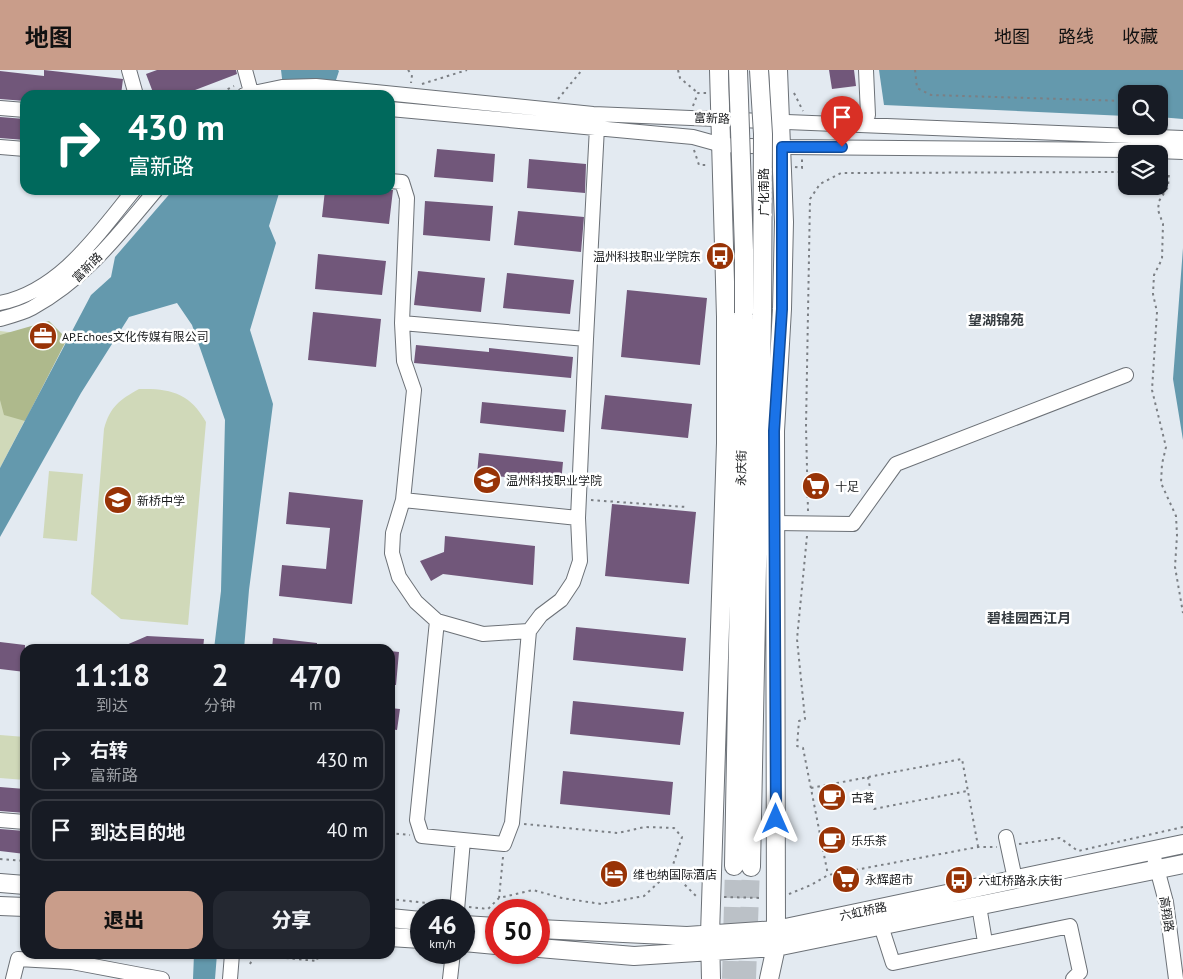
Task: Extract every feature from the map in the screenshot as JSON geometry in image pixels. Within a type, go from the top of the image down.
[{"type":"main road","points":[[712,979],[710,934],[726,452],[726,346],[720,70]]},
{"type":"main road","name":"永庆街","points":[[738,70],[744,250],[741,489],[742,867],[762,315]]},
{"type":"main road","name":"广化南路","points":[[759,70],[763,134],[762,315]]},
{"type":"main road","points":[[770,979],[776,947],[774,431],[782,309],[784,222],[778,70]]},
{"type":"main road","points":[[720,620],[741,489]]},
{"type":"main road","name":"六虹桥路","points":[[550,930],[687,936],[776,930],[1183,844]]},
{"type":"main road","name":"六虹桥路","points":[[550,949],[634,956],[710,953],[776,947],[1183,864]]},
{"type":"main road","points":[[0,883],[20,885]]},
{"type":"main road","points":[[0,906],[20,908]]},
{"type":"main road","points":[[395,918],[410,920]]},
{"type":"main road","points":[[395,936],[410,938]]},
{"type":"street","points":[[129,70],[135,90]]},
{"type":"street","points":[[245,70],[247,90]]},
{"type":"street","points":[[866,70],[868,115]]},
{"type":"street","name":"富新路","points":[[267,90],[282,87],[316,86],[356,90]]},
{"type":"street","name":"富新路","points":[[395,94],[593,114],[1183,138]]},
{"type":"street","points":[[0,108],[20,110]]},
{"type":"street","name":"富新路","points":[[395,109],[692,137],[722,145],[1183,152]]},
{"type":"street","points":[[437,621],[417,820],[422,836],[504,844],[512,823],[529,631],[541,615],[561,600],[573,582],[580,561],[578,518],[597,128]]},
{"type":"street","points":[[0,147],[20,149]]},
{"type":"street","points":[[395,181],[402,182],[407,198],[402,324],[404,361],[414,390],[403,500],[393,533],[392,553],[394,561],[399,577],[416,602],[437,621],[483,634],[529,631]]},
{"type":"street","name":"富新路","points":[[0,303],[11,301],[49,282],[79,256],[130,195]]},
{"type":"street","name":"富新路","points":[[0,320],[31,309],[71,283],[97,259],[152,195]]},
{"type":"street","points":[[402,324],[586,339]]},
{"type":"street","points":[[775,523],[853,524],[896,464],[1126,375]]},
{"type":"street","points":[[403,500],[578,518]]},
{"type":"street","points":[[0,820],[20,822]]},
{"type":"street","points":[[459,899],[463,840]]},
{"type":"street","points":[[1007,841],[1015,879]]},
{"type":"street","name":"高翔路","points":[[1152,850],[1166,902],[1176,979]]},
{"type":"street","points":[[978,906],[985,942]]},
{"type":"street","points":[[882,929],[893,963],[985,942],[1070,926],[1080,972],[1073,979]]},
{"type":"street","points":[[13,979],[18,959],[20,959]]},
{"type":"street","points":[[76,959],[162,979]]},
{"type":"street","points":[[230,979],[232,959]]},
{"type":"street","points":[[450,979],[452,964]]},
{"type":"path","points":[[408,70],[412,76],[410,88]]},
{"type":"path","points":[[420,85],[467,70]]},
{"type":"path","points":[[557,99],[582,70]]},
{"type":"path","points":[[678,70],[680,78],[698,94]]},
{"type":"path","points":[[915,70],[917,88],[931,94],[1118,101]]},
{"type":"path","points":[[828,875],[803,748],[797,746],[799,721],[805,719],[798,639],[808,524],[806,426],[810,199],[820,184],[841,173],[1118,172]]},
{"type":"path","points":[[1168,172],[1168,187]]},
{"type":"path","points":[[1163,195],[1159,201],[1158,210],[1163,224],[1162,259],[1154,275],[1154,294],[1157,312],[1152,390],[1166,448],[1162,464],[1161,482],[1176,516],[1178,535],[1175,567],[1183,613]]},
{"type":"path","points":[[579,500],[686,507]]},
{"type":"path","points":[[811,788],[962,759],[978,847]]},
{"type":"path","points":[[868,777],[874,809],[968,791]]},
{"type":"path","points":[[504,844],[499,898],[533,890],[562,898],[601,904],[644,896],[671,871],[682,837],[674,828],[645,827],[618,833],[512,823]]},
{"type":"path","points":[[671,871],[695,896],[776,898],[811,885],[828,875],[1007,841],[1060,838],[1078,851],[1183,827]]},
{"type":"path","points":[[395,833],[422,836]]},
{"type":"path","points":[[0,859],[20,861]]},
{"type":"path","points":[[250,964],[252,959]]},
{"type":"path","points":[[296,959],[317,961],[317,959]]},
{"type":"green space","points":[[49,321],[67,339],[25,421],[4,415],[0,400],[0,335]]},
{"type":"green space","points":[[0,331],[67,339],[0,468]]},
{"type":"green space","points":[[139,389],[170,391],[178,394],[193,404],[206,422],[188,625],[121,619],[91,594],[104,429],[109,415],[116,405]]},
{"type":"green space","points":[[49,471],[83,474],[77,541],[43,538]]},
{"type":"green space","points":[[0,735],[20,737],[20,780],[0,778]]},
{"type":"water","points":[[281,70],[339,71],[333,90],[283,90]]},
{"type":"water","points":[[879,70],[1183,70],[1183,119],[1168,118],[1168,85],[1118,85],[1118,116],[884,105]]},
{"type":"water","points":[[169,195],[278,195],[269,226],[276,243],[250,330],[273,404],[249,590],[244,644],[215,644],[221,591],[225,420],[192,325],[177,303],[129,317],[81,393],[0,537],[0,468],[91,295],[111,277],[115,257]]},
{"type":"water","points":[[1183,248],[1183,440],[1173,379]]},
{"type":"water","points":[[194,959],[217,959],[215,979],[193,979]]},
{"type":"building","points":[[44,70],[123,79],[122,90],[20,90],[20,101],[0,99],[0,71],[44,76]]},
{"type":"building","points":[[157,70],[236,70],[237,74],[195,90],[152,90],[146,74]]},
{"type":"building","points":[[829,70],[854,70],[856,86],[832,89]]},
{"type":"building","points":[[0,117],[20,119],[20,140],[0,138]]},
{"type":"building","points":[[437,149],[495,154],[493,182],[434,177]]},
{"type":"building","points":[[529,159],[586,164],[585,193],[527,188]]},
{"type":"building","points":[[324,195],[392,195],[389,224],[322,217]]},
{"type":"building","points":[[425,201],[493,206],[490,241],[423,235]]},
{"type":"building","points":[[518,211],[584,217],[581,252],[514,245]]},
{"type":"building","points":[[318,254],[386,261],[382,295],[315,289]]},
{"type":"building","points":[[418,271],[485,278],[481,312],[414,305]]},
{"type":"building","points":[[507,273],[574,280],[570,314],[503,308]]},
{"type":"building","points":[[627,290],[707,298],[700,365],[621,357]]},
{"type":"building","points":[[313,312],[381,319],[376,367],[308,360]]},
{"type":"building","name":"AP.Echoes文化传媒有限公司","points":[[37,328],[52,335],[48,343],[34,337]]},
{"type":"building","points":[[416,345],[489,352],[489,348],[573,357],[571,378],[414,363]]},
{"type":"building","points":[[605,395],[692,404],[688,438],[601,429]]},
{"type":"building","points":[[482,402],[566,410],[564,432],[480,423]]},
{"type":"building","points":[[479,453],[563,462],[561,483],[477,474]]},
{"type":"building","points":[[289,492],[363,500],[352,604],[279,596],[282,565],[326,569],[330,528],[286,524]]},
{"type":"building","points":[[612,504],[696,512],[689,584],[605,576]]},
{"type":"building","points":[[445,536],[535,546],[533,585],[443,574],[431,581],[420,561],[444,552]]},
{"type":"building","points":[[576,627],[686,638],[683,671],[573,660]]},
{"type":"building","points":[[147,636],[204,639],[204,644],[129,644]]},
{"type":"building","points":[[273,638],[317,643],[317,644],[272,644]]},
{"type":"building","points":[[0,642],[20,644],[20,671],[0,669]]},
{"type":"building","points":[[395,652],[399,652],[395,685]]},
{"type":"building","points":[[573,701],[684,712],[680,745],[570,734]]},
{"type":"building","points":[[395,708],[400,709],[397,730],[395,730]]},
{"type":"building","points":[[563,771],[673,782],[670,815],[560,804]]},
{"type":"building","points":[[0,787],[20,789],[20,813],[0,811]]},
{"type":"building","points":[[0,829],[20,831],[20,853],[0,851]]},
{"type":"tunnel","points":[[731,979],[734,866]]},
{"type":"tunnel","points":[[747,979],[751,867]]},
{"type":"place","name":"温州科技职业学院东","points":[[720,256]]},
{"type":"place","name":"AP.Echoes文化传媒有限公司","points":[[43,336]]},
{"type":"place","name":"温州科技职业学院","points":[[487,480]]},
{"type":"place","name":"十足","points":[[816,486]]},
{"type":"place","name":"新桥中学","points":[[118,500]]},
{"type":"place","name":"古茗","points":[[832,797]]},
{"type":"place","name":"乐乐茶","points":[[832,840]]},
{"type":"place","name":"维也纳国际酒店","points":[[614,874]]},
{"type":"place","name":"永辉超市","points":[[846,879]]},
{"type":"place","name":"六虹桥路永庆街","points":[[959,880]]},
{"type":"district","name":"望湖锦苑","points":[[996,320]]},
{"type":"district","name":"碧桂园西江月","points":[[1029,618]]},
{"type":"route","points":[[776,819],[774,431],[782,309],[784,222],[782,147],[842,147]]}]
